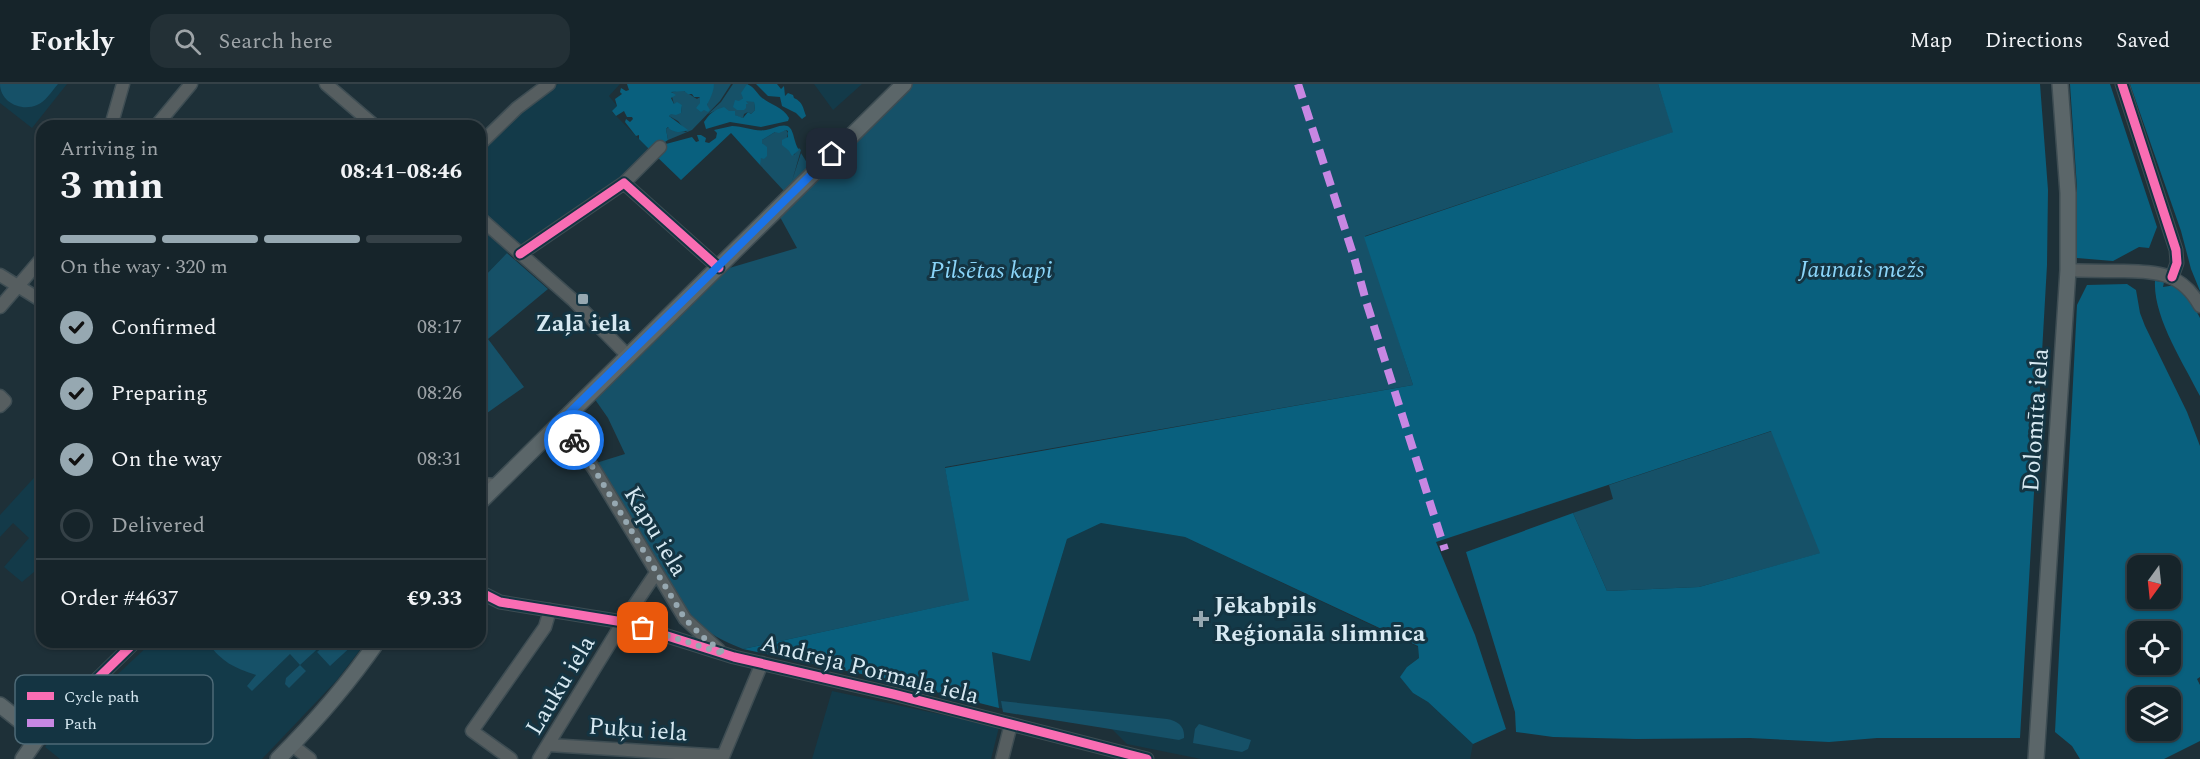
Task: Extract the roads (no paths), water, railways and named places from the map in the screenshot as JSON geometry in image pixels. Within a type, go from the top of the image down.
[{"type":"main road","points":[[486,496],[904,84]]},
{"type":"main road","name":"Dolomīta iela","points":[[2036,759],[2068,270],[2068,193],[2060,84]]},
{"type":"main road","points":[[278,759],[358,670],[373,648]]},
{"type":"main road","points":[[0,705],[15,717]]},
{"type":"main road","points":[[23,759],[33,744]]},
{"type":"street","points":[[113,120],[123,84]]},
{"type":"street","points":[[161,120],[191,84]]},
{"type":"street","points":[[326,84],[368,120]]},
{"type":"street","points":[[486,138],[518,108],[549,84]]},
{"type":"street","points":[[2122,84],[2176,250],[2177,263],[2172,277]]},
{"type":"street","points":[[520,254],[624,183],[660,147]]},
{"type":"street","points":[[624,183],[719,268]]},
{"type":"street","points":[[486,223],[573,300],[629,357]]},
{"type":"street","points":[[0,307],[36,265]]},
{"type":"street","points":[[2068,270],[2156,273],[2172,277],[2190,290],[2200,306]]},
{"type":"street","points":[[0,274],[36,297]]},
{"type":"street","points":[[0,396],[5,402],[0,406]]},
{"type":"street","name":"Kapu iela","points":[[560,422],[594,469],[685,619],[725,654]]},
{"type":"street","points":[[486,484],[497,485]]},
{"type":"street","name":"Lauku iela","points":[[539,759],[623,622],[656,573]]},
{"type":"street","name":"Andreja Pormaļa iela","points":[[486,595],[500,602],[623,622],[725,654],[1147,759]]},
{"type":"street","points":[[511,759],[472,731],[545,627],[550,610]]},
{"type":"street","points":[[101,675],[129,648]]},
{"type":"street","points":[[723,757],[762,663]]},
{"type":"street","points":[[1002,759],[1011,724]]},
{"type":"street","points":[[292,745],[310,759]]},
{"type":"street","name":"Puķu iela","points":[[549,745],[723,757]]},
{"type":"place","name":"Zaļā iela","points":[[583,299]]},
{"type":"place","name":"Jēkabpils Reģionālā slimnīca","points":[[1201,619]]},
{"type":"park label","name":"Jaunais mežs","points":[[1862,269]]},
{"type":"park label","name":"Pilsētas kapi","points":[[991,270]]}]
